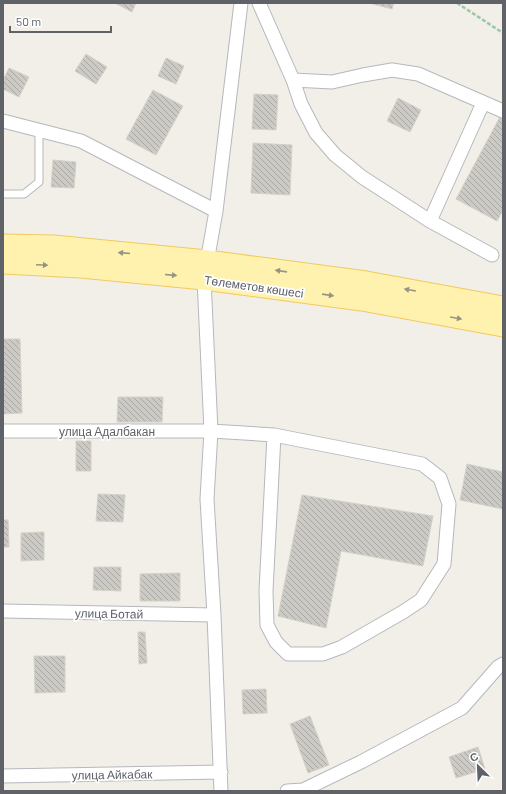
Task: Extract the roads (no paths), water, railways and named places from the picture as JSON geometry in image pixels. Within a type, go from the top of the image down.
[{"type":"main road","name":"Төлеметов көшесі","points":[[3,245],[53,246],[205,270],[503,326]]},
{"type":"main road","name":"Төлеметов көшесі","points":[[3,263],[81,267],[205,270],[366,282],[503,307]]},
{"type":"street","points":[[221,791],[214,615],[207,499],[211,431],[205,270],[216,211],[241,3]]},
{"type":"street","points":[[259,3],[293,80],[301,104],[316,133],[335,155],[362,177],[430,221],[492,255]]},
{"type":"street","points":[[293,80],[332,82],[392,70],[418,74],[503,110]]},
{"type":"street","points":[[430,221],[483,102]]},
{"type":"street","points":[[3,121],[81,141],[216,211]]},
{"type":"street","name":"улица Адалбакан","points":[[3,430],[211,431],[274,435],[422,464],[440,478],[449,504],[444,564],[421,600],[342,647],[323,654],[288,654],[276,642],[267,625],[266,592],[274,435]]},
{"type":"street","name":"улица Ботай","points":[[3,611],[214,615]]},
{"type":"street","points":[[288,791],[304,790],[361,762],[462,708],[498,667],[503,664]]},
{"type":"street","name":"улица Айкабак","points":[[3,776],[220,772]]},
{"type":"lane","points":[[3,194],[24,194],[39,182],[39,130]]}]
